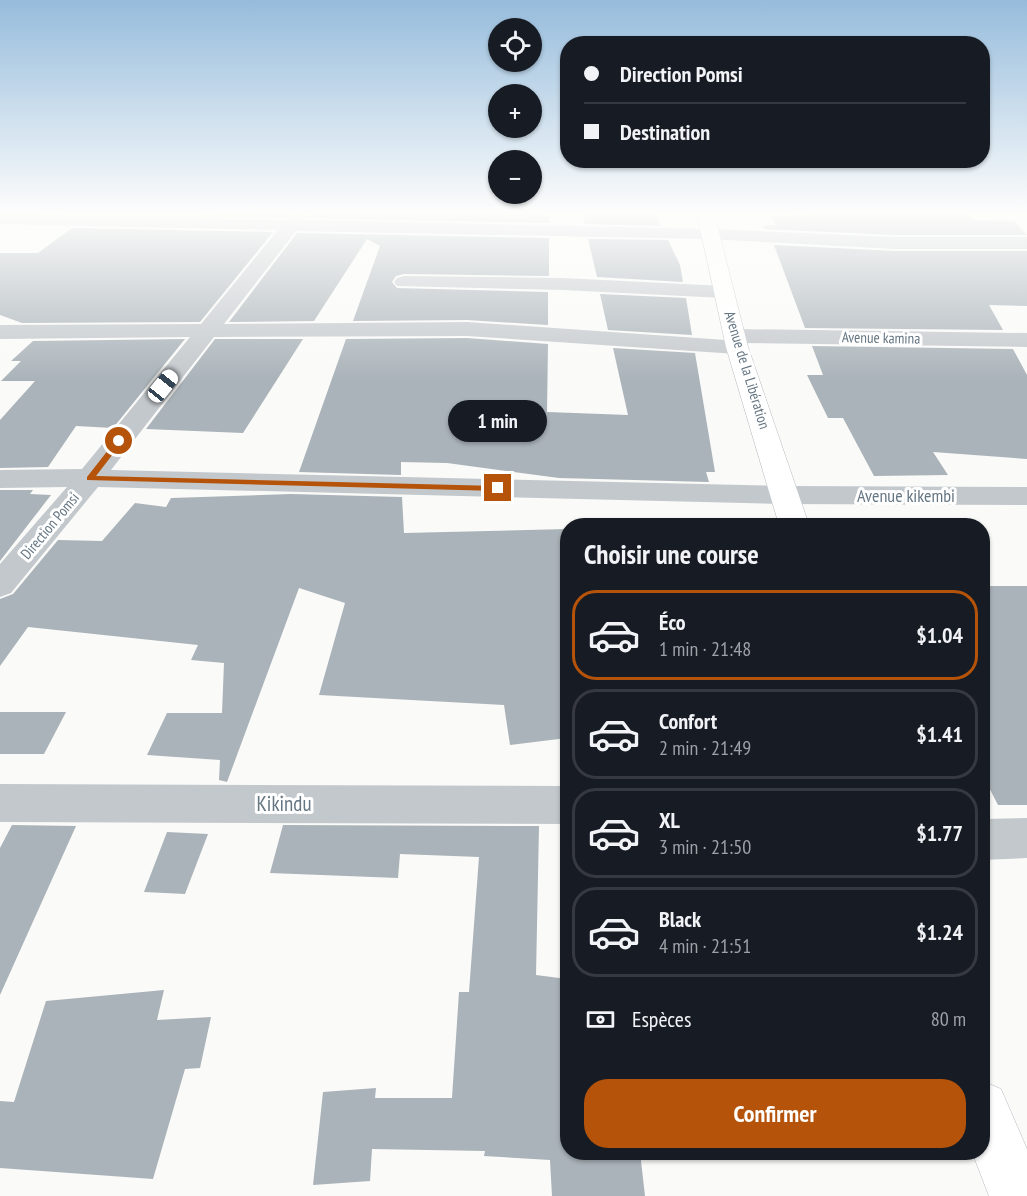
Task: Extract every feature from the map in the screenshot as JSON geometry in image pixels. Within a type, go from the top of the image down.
[{"type":"highway","name":"Avenue de la Libération","points":[[718,269],[736,341],[792,518]]},
{"type":"highway","points":[[990,1128],[1018,1196]]},
{"type":"street","name":"Direction Pomsi","points":[[0,585],[90,478],[256,269]]},
{"type":"street","points":[[404,282],[563,284],[724,292]]},
{"type":"street","name":"Avenue kamina","points":[[0,332],[467,328],[736,341],[1027,340]]},
{"type":"street","name":"Avenue kikembi","points":[[0,479],[90,478],[786,495],[1027,496]]},
{"type":"street","name":"Kikindu","points":[[0,803],[560,804]]},
{"type":"street","points":[[990,840],[1027,838]]},
{"type":"building","points":[[0,269],[243,269],[200,322],[22,323],[0,315]]},
{"type":"building","points":[[270,269],[348,269],[314,321],[229,322]]},
{"type":"building","points":[[372,269],[549,269],[549,276],[404,274],[396,276],[392,282],[397,288],[548,292],[548,325],[467,320],[353,321]]},
{"type":"building","points":[[595,269],[681,269],[683,282],[597,277]]},
{"type":"building","points":[[783,269],[1027,269],[1027,306],[989,305],[1003,330],[805,328]]},
{"type":"building","points":[[600,294],[686,298],[692,335],[608,330]]},
{"type":"building","points":[[467,338],[548,344],[547,412],[628,415],[613,348],[695,353],[715,472],[706,472],[709,482],[559,478],[447,463],[401,462],[401,475],[299,472],[346,339]]},
{"type":"building","points":[[185,339],[113,428],[76,426],[48,467],[0,468],[0,420],[35,381],[1,381],[21,361],[11,361],[33,341]]},
{"type":"building","points":[[215,339],[303,339],[243,433],[146,429]]},
{"type":"building","points":[[812,346],[1013,349],[1027,375],[1027,459],[933,452],[948,475],[874,476],[843,418],[828,418],[807,375],[823,375]]},
{"type":"building","points":[[0,490],[33,490],[30,494],[51,495],[0,561]]},
{"type":"building","points":[[291,494],[402,497],[404,533],[560,529],[560,739],[510,745],[504,705],[319,695],[345,603],[299,588],[227,782],[219,780],[220,760],[147,755],[167,713],[222,713],[224,663],[191,660],[198,645],[28,627],[0,666],[0,599],[13,594],[58,540],[102,541],[135,503],[166,507],[171,498]]},
{"type":"building","points":[[990,586],[1027,586],[1027,805],[998,805],[990,790]]},
{"type":"building","points":[[0,712],[66,712],[44,754],[0,754]]},
{"type":"building","points":[[12,825],[76,826],[0,995],[0,848]]},
{"type":"building","points":[[283,825],[539,826],[536,975],[560,978],[560,1160],[641,1160],[645,1196],[552,1196],[550,1160],[484,1156],[485,1151],[372,1149],[370,1181],[313,1185],[323,1092],[376,1088],[375,1098],[452,1098],[459,992],[469,992],[479,857],[400,854],[398,878],[270,873]]},
{"type":"building","points":[[167,832],[208,834],[185,894],[144,892]]},
{"type":"building","points":[[164,990],[157,1020],[211,1017],[200,1068],[185,1069],[153,1179],[0,1168],[0,1101],[14,1102],[46,1001]]},
{"type":"route","points":[[119,441],[90,478],[498,488]]}]
